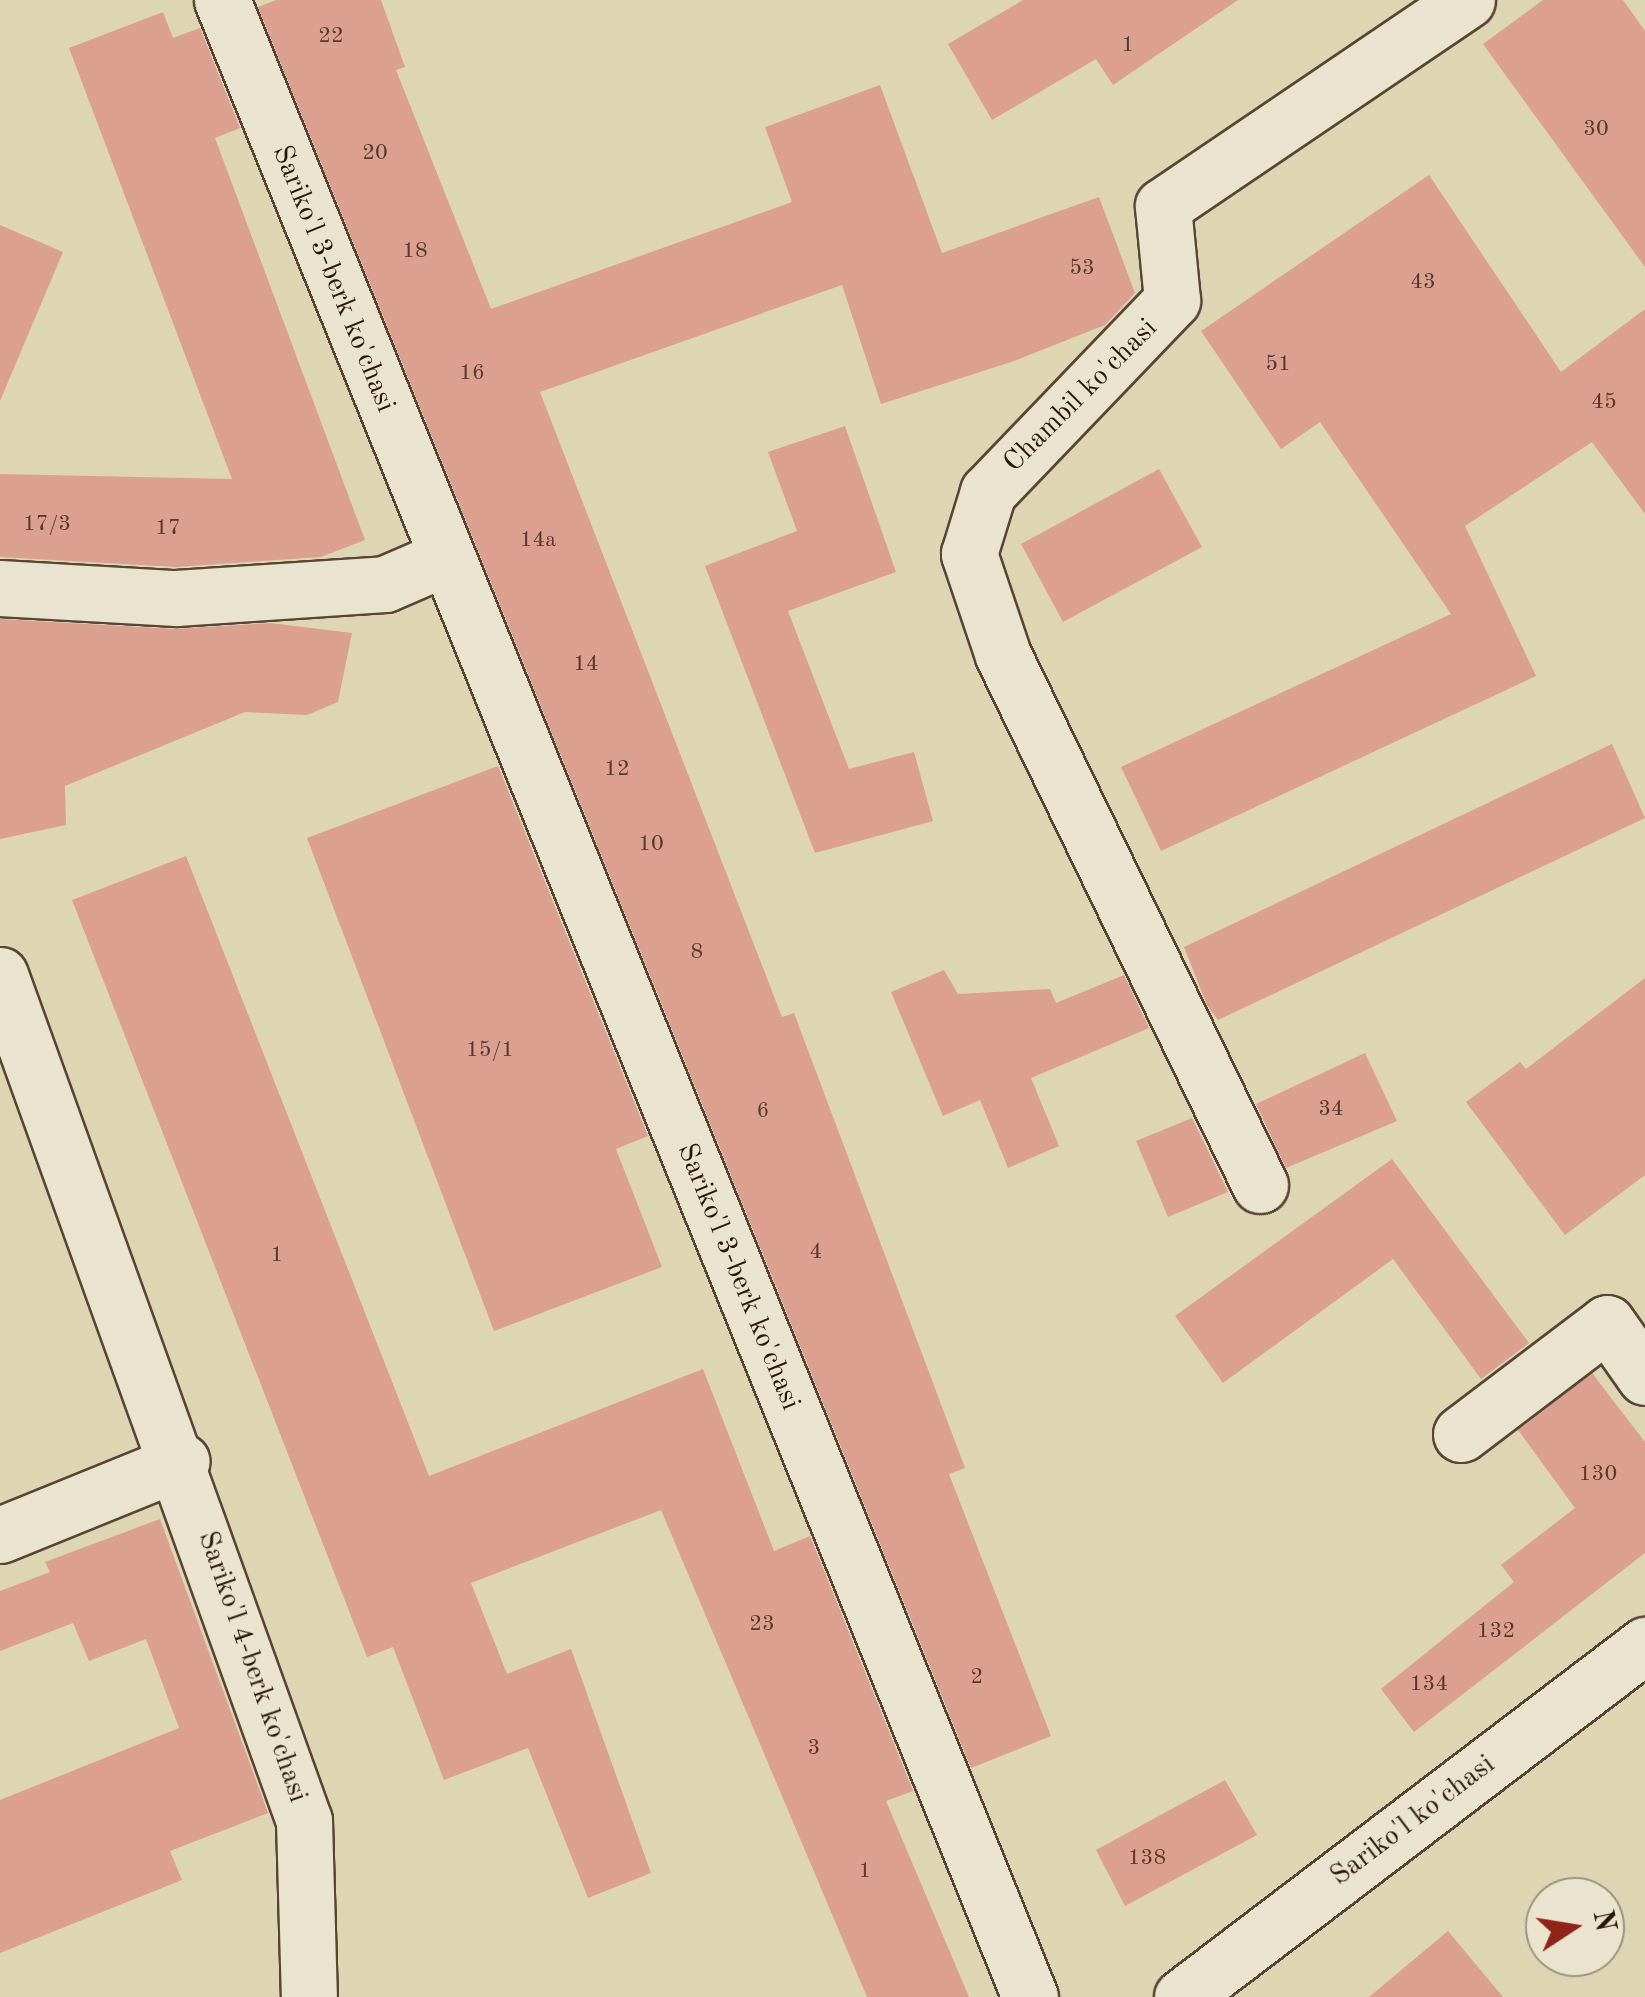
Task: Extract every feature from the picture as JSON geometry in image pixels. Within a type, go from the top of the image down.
[{"type":"street","name":"Sariko'l 3-berk ko'chasi","points":[[222,0],[1030,1997]]},
{"type":"street","name":"Chambil ko'chasi","points":[[1260,1185],[1003,655],[969,554],[988,492],[1166,309],[1163,206],[1467,0]]},
{"type":"street","points":[[0,588],[176,598],[385,584],[445,558]]},
{"type":"street","name":"Sariko'l 4-berk ko'chasi","points":[[0,975],[182,1461],[304,1820],[308,1997]]},
{"type":"street","points":[[1461,1434],[1606,1323],[1645,1377]]},
{"type":"street","points":[[0,1536],[182,1461]]},
{"type":"street","name":"Sariko'l ko'chasi","points":[[1182,1997],[1645,1645]]},
{"type":"building","points":[[276,0],[381,0],[405,67],[396,70],[491,309],[792,202],[765,127],[880,85],[942,253],[1099,197],[1135,293],[1105,325],[1014,361],[881,404],[842,285],[540,392],[782,1017],[794,1013],[965,1468],[949,1474],[1051,1736],[971,1768],[258,7]]},
{"type":"building","points":[[1023,0],[1238,0],[1113,85],[1096,59],[992,120],[948,44]]},
{"type":"building","points":[[1543,0],[1623,0],[1645,31],[1645,267],[1483,44]]},
{"type":"building","points":[[163,12],[173,38],[200,28],[240,128],[215,138],[365,540],[321,557],[176,567],[0,557],[0,474],[232,479],[69,48]]},
{"type":"building","points":[[1429,175],[1561,372],[1645,309],[1645,514],[1592,442],[1465,526],[1536,676],[1161,851],[1121,767],[1451,614],[1320,422],[1281,449],[1201,331]]},
{"type":"building","points":[[0,225],[63,252],[0,401]]},
{"type":"building","points":[[845,426],[896,572],[788,611],[849,769],[914,752],[933,821],[815,853],[705,566],[797,531],[768,452]]},
{"type":"building","points":[[1159,469],[1202,547],[1063,622],[1021,544]]},
{"type":"building","points":[[0,619],[174,629],[270,623],[352,633],[338,702],[307,715],[245,712],[65,786],[66,825],[0,839]]},
{"type":"building","points":[[1612,744],[1645,818],[1218,1020],[1207,1005],[1184,947]]},
{"type":"building","points":[[498,766],[648,1136],[616,1149],[662,1267],[494,1331],[307,838]]},
{"type":"building","points":[[186,856],[429,1476],[703,1369],[774,1551],[810,1536],[913,1791],[886,1801],[969,1997],[867,1997],[661,1510],[471,1583],[507,1674],[571,1649],[651,1873],[588,1898],[528,1748],[444,1780],[393,1647],[367,1657],[72,900]]},
{"type":"building","points":[[944,970],[958,994],[1050,989],[1056,1003],[1124,975],[1149,1028],[1031,1078],[1059,1146],[1008,1168],[980,1100],[943,1116],[891,992]]},
{"type":"building","points":[[1645,978],[1645,1175],[1565,1235],[1466,1102],[1520,1062],[1526,1069]]},
{"type":"building","points":[[1365,1053],[1397,1121],[1286,1168],[1256,1104]]},
{"type":"building","points":[[1192,1118],[1228,1192],[1168,1217],[1136,1141]]},
{"type":"building","points":[[1392,1159],[1529,1343],[1481,1379],[1393,1259],[1223,1383],[1175,1316]]},
{"type":"building","points":[[1592,1373],[1645,1442],[1645,1553],[1414,1732],[1381,1689],[1514,1582],[1501,1565],[1575,1508],[1518,1430]]},
{"type":"building","points":[[160,1519],[268,1813],[170,1851],[182,1880],[0,1953],[0,1800],[179,1728],[146,1639],[89,1661],[73,1623],[0,1651],[0,1591],[50,1572],[45,1562]]},
{"type":"building","points":[[1225,1780],[1257,1835],[1125,1906],[1096,1850]]},
{"type":"building","points":[[1448,1931],[1503,1997],[1369,1997]]}]
